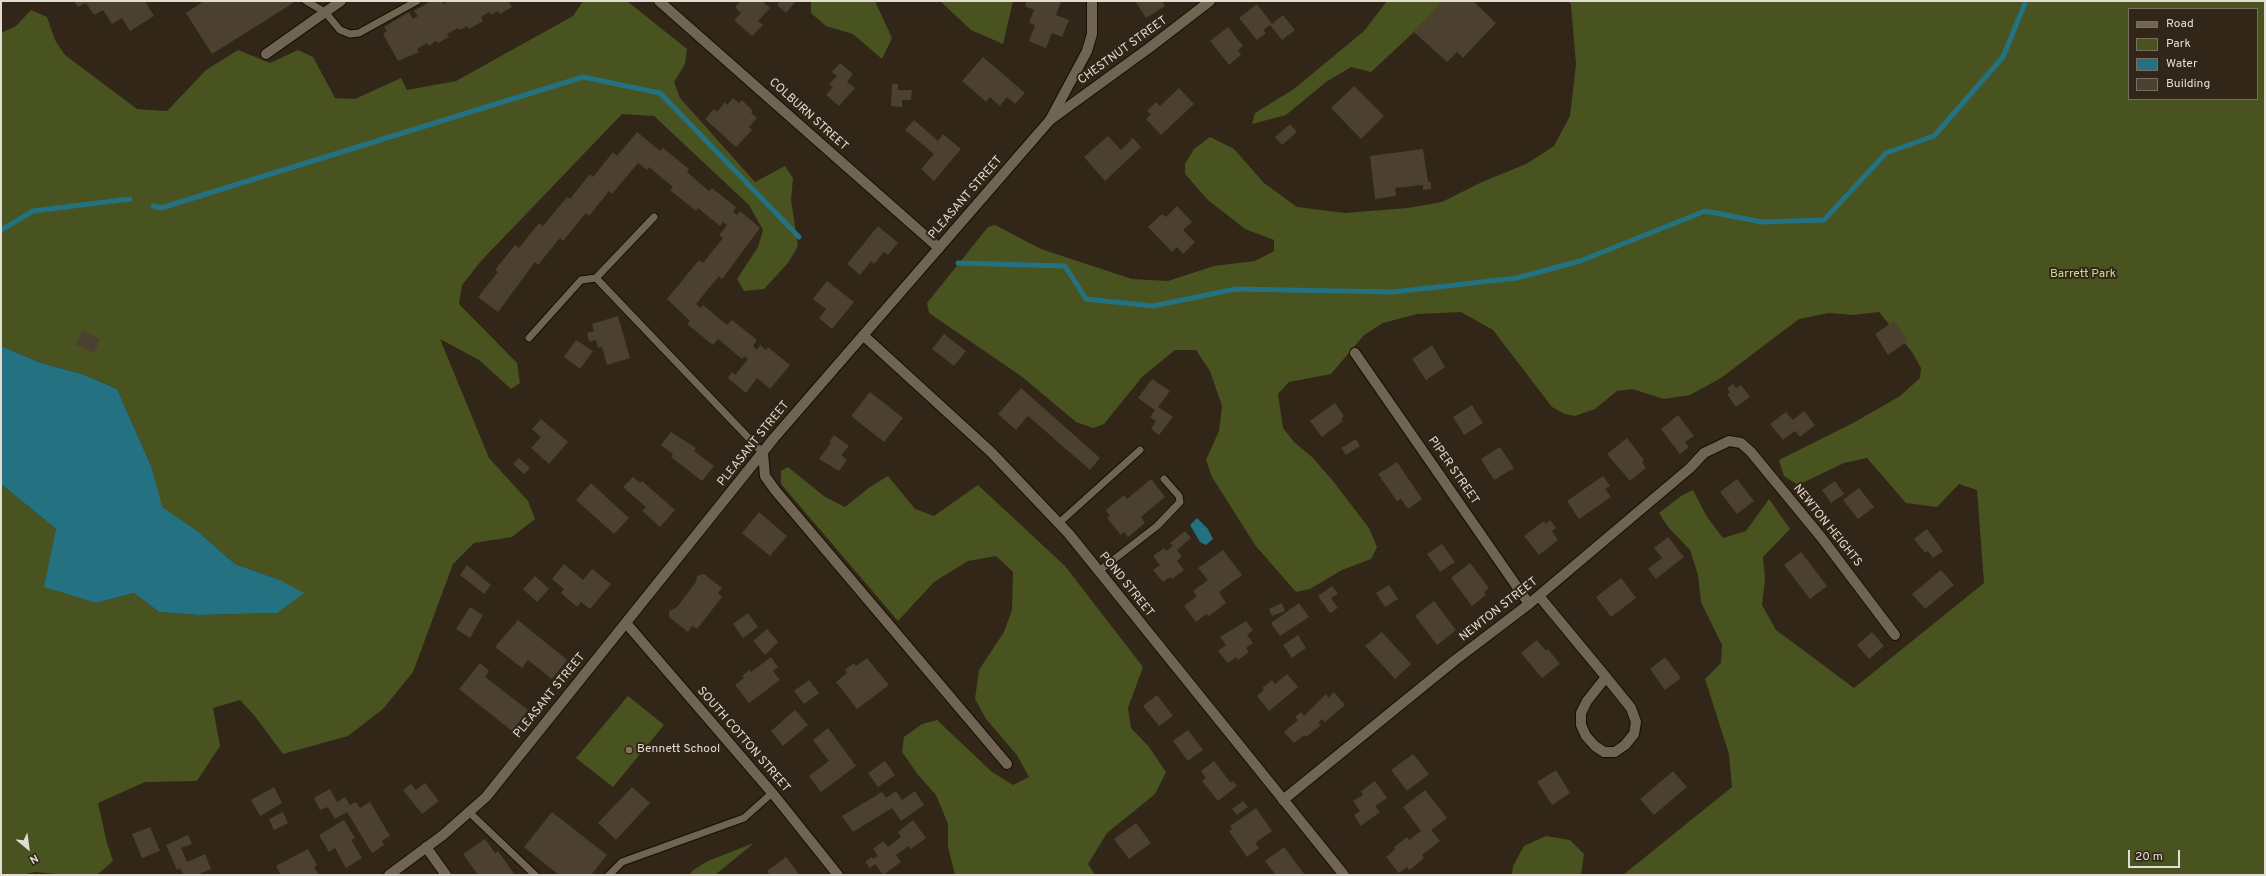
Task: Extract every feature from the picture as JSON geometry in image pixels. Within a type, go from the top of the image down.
[{"type":"street","points":[[266,54],[341,1]]},
{"type":"street","name":"COLBURN STREET","points":[[659,1],[939,248]]},
{"type":"street","name":"PLEASANT STREET","points":[[389,875],[469,812],[486,796],[763,453],[863,335],[1050,120],[1087,51],[1092,34],[1092,1]]},
{"type":"street","name":"CHESTNUT STREET","points":[[1050,120],[1149,48],[1210,1]]},
{"type":"street","name":"POND STREET","points":[[863,335],[991,452],[1059,523],[1344,875]]},
{"type":"street","name":"PIPER STREET","points":[[1355,353],[1529,604]]},
{"type":"street","name":"NEWTON STREET","points":[[1283,800],[1454,661],[1539,596],[1690,468],[1704,453],[1718,445],[1731,442]]},
{"type":"street","name":"NEWTON HEIGHTS","points":[[1731,442],[1741,443],[1750,452],[1821,537],[1895,635]]},
{"type":"street","points":[[763,453],[765,476],[775,490],[1007,764]]},
{"type":"street","points":[[1539,596],[1632,708],[1636,722],[1634,734],[1625,745],[1615,752],[1604,752],[1595,746],[1586,736],[1581,725],[1581,713],[1587,701],[1606,677]]},
{"type":"street","name":"SOUTH COTTON STREET","points":[[626,624],[772,793],[838,875]]},
{"type":"street","points":[[426,847],[446,875]]},
{"type":"lane","points":[[306,1],[325,12],[340,30],[350,34],[359,33],[417,1]]},
{"type":"lane","points":[[529,338],[581,280],[596,278],[654,217]]},
{"type":"lane","points":[[596,278],[763,453]]},
{"type":"lane","points":[[1059,523],[1140,450]]},
{"type":"lane","points":[[1099,571],[1157,526],[1180,502],[1179,496],[1164,479]]},
{"type":"lane","points":[[609,875],[622,862],[744,818],[772,793]]},
{"type":"lane","points":[[469,812],[535,875]]},
{"type":"green space","points":[[583,1],[627,1],[687,49],[685,64],[674,82],[680,98],[755,182],[785,166],[793,178],[791,200],[798,246],[788,263],[764,289],[744,291],[737,279],[758,247],[763,230],[749,205],[654,116],[622,114],[481,261],[462,285],[459,304],[517,363],[520,383],[511,389],[479,360],[440,339],[489,458],[528,501],[535,519],[512,537],[474,543],[453,564],[413,672],[383,709],[348,736],[283,754],[254,715],[240,700],[213,708],[220,746],[197,781],[145,782],[98,803],[107,843],[113,861],[97,875],[65,875],[36,872],[20,875],[1,875],[1,484],[56,529],[45,587],[96,603],[134,593],[159,612],[199,615],[277,613],[280,580],[235,564],[196,530],[161,507],[152,468],[117,389],[82,374],[41,363],[1,346],[1,33],[16,26],[31,10],[47,17],[55,40],[65,55],[137,109],[167,111],[206,70],[238,50],[270,63],[298,50],[313,57],[335,98],[355,99],[401,78],[407,90],[456,81],[573,16]]},
{"type":"green space","points":[[811,1],[875,1],[892,38],[882,59],[853,34],[826,26],[811,13]]},
{"type":"green space","points":[[940,1],[1013,1],[1003,44],[971,30]]},
{"type":"green space","points":[[1387,1],[1444,1],[1414,32],[1371,72],[1351,67],[1326,82],[1286,115],[1252,124],[1255,113],[1294,89],[1364,31]]},
{"type":"green space","name":"Barrett Park","points":[[1569,1],[2265,1],[2265,875],[1623,875],[1732,787],[1729,754],[1705,679],[1721,663],[1722,645],[1701,602],[1698,575],[1690,550],[1668,527],[1659,513],[1681,496],[1693,490],[1707,517],[1723,538],[1746,531],[1769,499],[1790,529],[1763,557],[1765,579],[1762,605],[1776,630],[1854,688],[1984,583],[1977,490],[1959,484],[1937,507],[1906,503],[1867,458],[1844,463],[1798,485],[1784,476],[1779,460],[1855,422],[1900,396],[1920,378],[1921,368],[1912,352],[1879,312],[1853,315],[1829,313],[1799,319],[1721,378],[1690,395],[1664,399],[1632,389],[1617,391],[1595,409],[1575,416],[1565,414],[1552,407],[1493,330],[1461,312],[1417,314],[1383,323],[1364,335],[1331,374],[1289,382],[1278,394],[1283,428],[1294,442],[1312,457],[1333,481],[1369,528],[1377,547],[1371,559],[1342,570],[1310,589],[1296,592],[1255,545],[1212,477],[1206,460],[1219,431],[1222,406],[1210,371],[1196,350],[1175,350],[1142,377],[1104,424],[1093,428],[1076,422],[1021,376],[929,313],[927,303],[988,227],[995,225],[1041,249],[1132,279],[1168,281],[1214,266],[1255,261],[1274,251],[1274,240],[1245,229],[1208,200],[1185,174],[1185,164],[1194,149],[1210,137],[1234,149],[1264,183],[1297,207],[1345,213],[1408,208],[1442,202],[1482,182],[1526,164],[1554,146],[1570,116],[1576,64],[1571,5]]},
{"type":"green space","points":[[788,467],[825,497],[845,507],[870,487],[888,476],[915,509],[934,516],[978,485],[1065,566],[1143,667],[1128,708],[1131,728],[1149,747],[1166,772],[1155,794],[1107,833],[1088,864],[1095,875],[955,875],[948,847],[948,824],[936,795],[919,776],[902,752],[904,737],[922,724],[937,720],[992,772],[1013,785],[1029,777],[1017,755],[986,719],[975,699],[979,670],[1004,632],[1012,610],[1013,572],[996,556],[968,561],[934,582],[898,621],[781,484],[781,471]]},
{"type":"green space","points":[[628,696],[664,725],[613,787],[576,758]]},
{"type":"green space","points":[[1546,836],[1570,840],[1584,854],[1581,875],[1512,875],[1513,866],[1524,846]]},
{"type":"green space","points":[[754,843],[715,875],[689,875],[693,870],[708,861]]},
{"type":"water","points":[[1,346],[41,363],[82,374],[117,389],[152,468],[162,507],[196,530],[235,564],[280,580],[304,593],[277,613],[199,615],[159,612],[134,593],[96,603],[44,587],[56,529],[1,484]]},
{"type":"water","points":[[1197,518],[1208,529],[1213,539],[1206,545],[1200,542],[1190,525]]},
{"type":"building","points":[[74,1],[145,1],[154,16],[130,31],[122,18],[112,24],[103,10],[94,15],[86,3],[78,7]]},
{"type":"building","points":[[204,1],[292,1],[293,3],[212,54],[186,13]]},
{"type":"building","points":[[431,1],[442,1],[444,4],[449,1],[512,1],[509,3],[512,7],[500,14],[498,11],[491,15],[489,12],[481,17],[483,21],[469,29],[467,26],[460,30],[458,28],[447,34],[449,37],[438,43],[436,41],[429,46],[427,43],[417,49],[419,52],[398,61],[383,34],[387,31],[384,27],[409,12],[413,19],[418,16],[414,11]]},
{"type":"building","points":[[741,1],[762,1],[770,8],[758,21],[763,25],[752,36],[734,20],[741,13],[735,7]]},
{"type":"building","points":[[780,1],[796,1],[786,13],[777,5]]},
{"type":"building","points":[[1027,1],[1061,2],[1056,15],[1069,20],[1062,37],[1052,33],[1046,48],[1029,41],[1035,25],[1029,23],[1034,10],[1025,6]]},
{"type":"building","points":[[1135,1],[1162,1],[1165,6],[1146,18]]},
{"type":"building","points":[[1444,1],[1473,1],[1496,23],[1463,58],[1457,52],[1447,62],[1414,32]]},
{"type":"building","points":[[1257,4],[1272,24],[1283,15],[1295,30],[1282,40],[1270,25],[1263,30],[1266,33],[1257,40],[1239,18]]},
{"type":"building","points":[[1228,27],[1243,46],[1238,50],[1241,55],[1229,65],[1210,41]]},
{"type":"building","points":[[983,57],[1025,93],[1015,104],[1007,97],[1000,106],[990,97],[986,102],[962,81]]},
{"type":"building","points":[[840,63],[853,74],[847,82],[855,88],[839,106],[826,95],[833,87],[829,84],[837,76],[832,72]]},
{"type":"building","points":[[892,84],[898,84],[898,90],[912,90],[911,100],[902,100],[902,107],[891,106]]},
{"type":"building","points":[[1354,86],[1384,116],[1361,139],[1331,108]]},
{"type":"building","points":[[1179,88],[1194,104],[1161,135],[1146,119],[1151,114],[1147,111],[1156,102],[1160,106]]},
{"type":"building","points":[[733,98],[739,103],[742,100],[753,111],[751,113],[757,118],[749,127],[752,130],[736,147],[705,119],[714,109],[717,112],[725,102],[727,105]]},
{"type":"building","points":[[914,120],[938,141],[943,134],[961,149],[934,181],[921,169],[934,154],[905,130]]},
{"type":"building","points":[[1290,124],[1297,132],[1282,145],[1275,137]]},
{"type":"building","points":[[637,132],[660,151],[663,148],[689,169],[687,172],[709,191],[712,188],[736,207],[733,212],[737,215],[740,211],[760,228],[722,279],[719,276],[696,304],[701,308],[703,305],[727,325],[732,320],[757,340],[753,346],[757,350],[760,345],[766,350],[768,347],[790,365],[770,389],[757,378],[746,393],[728,378],[732,372],[735,375],[748,359],[745,356],[742,359],[718,339],[713,345],[687,324],[690,321],[667,299],[699,260],[703,263],[723,238],[719,235],[727,225],[723,222],[720,226],[698,208],[696,211],[670,190],[673,187],[649,167],[647,170],[638,163],[612,194],[609,191],[589,216],[586,213],[563,241],[560,238],[538,265],[535,262],[498,312],[478,297],[498,272],[495,270],[515,245],[519,248],[539,223],[543,226],[567,197],[570,199],[590,174],[593,177],[613,152],[617,156]]},
{"type":"building","points":[[1108,136],[1121,150],[1133,138],[1141,147],[1105,181],[1084,157]]},
{"type":"building","points":[[1423,149],[1428,182],[1431,182],[1431,189],[1423,190],[1423,185],[1395,188],[1396,196],[1375,199],[1370,156]]},
{"type":"building","points":[[1177,206],[1192,222],[1183,230],[1195,242],[1183,254],[1177,247],[1172,252],[1148,227],[1162,214],[1166,217]]},
{"type":"building","points":[[878,226],[898,243],[888,255],[884,252],[874,264],[871,261],[860,275],[847,264]]},
{"type":"building","points":[[827,281],[854,302],[832,329],[819,318],[826,309],[813,299]]},
{"type":"building","points":[[618,316],[630,358],[607,365],[602,347],[598,348],[596,340],[589,342],[587,333],[594,331],[592,324]]},
{"type":"building","points":[[1894,321],[1908,341],[1888,355],[1875,334]]},
{"type":"building","points":[[82,331],[100,339],[94,353],[75,345]]},
{"type":"building","points":[[944,334],[966,351],[954,366],[932,349]]},
{"type":"building","points":[[576,340],[593,351],[580,369],[564,357]]},
{"type":"building","points":[[1432,345],[1445,367],[1426,380],[1412,359]]},
{"type":"building","points":[[1152,379],[1170,391],[1158,407],[1173,417],[1159,435],[1151,429],[1156,421],[1150,417],[1155,410],[1138,398]]},
{"type":"building","points":[[1733,384],[1736,388],[1741,385],[1750,397],[1736,407],[1727,394],[1730,393],[1727,388]]},
{"type":"building","points":[[1021,388],[1100,458],[1090,470],[1028,416],[1016,430],[998,414]]},
{"type":"building","points":[[870,392],[903,418],[884,442],[851,416]]},
{"type":"building","points":[[1335,403],[1344,416],[1341,419],[1343,421],[1322,437],[1310,421]]},
{"type":"building","points":[[1472,405],[1483,423],[1464,435],[1453,417]]},
{"type":"building","points":[[1804,411],[1815,425],[1800,437],[1795,431],[1783,440],[1770,424],[1786,412],[1793,420]]},
{"type":"building","points":[[1678,415],[1694,436],[1685,442],[1689,447],[1680,454],[1661,429]]},
{"type":"building","points":[[541,419],[568,442],[549,464],[531,448],[541,437],[532,429]]},
{"type":"building","points":[[671,432],[696,448],[694,451],[714,466],[702,481],[671,457],[673,454],[661,445]]},
{"type":"building","points":[[834,435],[849,446],[841,455],[847,460],[839,471],[819,459],[831,443],[829,442]]},
{"type":"building","points":[[1627,438],[1644,460],[1642,462],[1646,468],[1630,481],[1607,454]]},
{"type":"building","points":[[1356,439],[1360,446],[1346,455],[1341,448]]},
{"type":"building","points":[[1500,447],[1514,468],[1494,480],[1481,459]]},
{"type":"building","points":[[519,458],[530,468],[524,474],[513,464]]},
{"type":"building","points":[[1397,462],[1422,499],[1408,509],[1401,499],[1397,501],[1378,474]]},
{"type":"building","points":[[1603,476],[1610,486],[1605,489],[1611,497],[1579,519],[1567,501]]},
{"type":"building","points":[[633,477],[640,483],[642,481],[675,510],[660,527],[642,511],[646,507],[623,487]]},
{"type":"building","points":[[1151,479],[1165,497],[1141,517],[1145,523],[1128,537],[1124,532],[1121,535],[1107,518],[1110,516],[1106,510],[1124,495],[1127,499]]},
{"type":"building","points":[[1737,479],[1754,501],[1737,514],[1720,492]]},
{"type":"building","points":[[1835,481],[1844,494],[1831,503],[1822,490]]},
{"type":"building","points":[[591,483],[629,518],[614,534],[576,500]]},
{"type":"building","points":[[1859,488],[1874,507],[1858,519],[1843,500]]},
{"type":"building","points":[[759,512],[787,536],[770,556],[742,533]]},
{"type":"building","points":[[1550,520],[1556,528],[1552,531],[1558,540],[1539,555],[1524,536],[1544,521],[1546,524]]},
{"type":"building","points":[[1927,529],[1943,551],[1933,558],[1928,551],[1925,553],[1914,539]]},
{"type":"building","points":[[1185,531],[1191,538],[1177,550],[1182,556],[1177,561],[1184,570],[1172,579],[1170,577],[1163,582],[1153,570],[1160,565],[1153,556],[1164,548],[1166,551],[1173,546],[1170,543]]},
{"type":"building","points":[[1668,537],[1684,557],[1656,579],[1648,569],[1662,558],[1654,548]]},
{"type":"building","points":[[1442,544],[1455,562],[1440,572],[1427,554]]},
{"type":"building","points":[[1223,550],[1242,575],[1219,592],[1226,603],[1209,616],[1206,614],[1196,622],[1184,606],[1197,596],[1193,591],[1208,580],[1198,568]]},
{"type":"building","points":[[1801,552],[1827,586],[1810,599],[1784,565]]},
{"type":"building","points":[[1470,563],[1489,588],[1484,592],[1486,595],[1472,606],[1451,578]]},
{"type":"building","points":[[564,564],[583,580],[592,569],[611,584],[590,609],[581,602],[577,607],[561,593],[564,589],[552,579]]},
{"type":"building","points":[[467,565],[491,585],[484,594],[460,575]]},
{"type":"building","points":[[1941,570],[1954,585],[1925,609],[1912,594]]},
{"type":"building","points":[[704,574],[722,588],[718,593],[722,597],[697,629],[692,626],[688,632],[669,617],[669,611],[677,607],[696,582],[697,576]]},
{"type":"building","points":[[535,576],[549,589],[537,602],[523,589]]},
{"type":"building","points":[[1621,578],[1636,598],[1611,617],[1596,597]]},
{"type":"building","points":[[1389,585],[1398,599],[1385,607],[1376,593]]},
{"type":"building","points":[[1332,586],[1338,594],[1331,598],[1338,608],[1330,613],[1318,596]]},
{"type":"building","points":[[1434,601],[1456,630],[1437,645],[1415,616]]},
{"type":"building","points":[[1282,603],[1285,611],[1272,616],[1269,609]]},
{"type":"building","points":[[1299,603],[1309,617],[1280,636],[1271,623]]},
{"type":"building","points":[[470,607],[483,615],[470,638],[456,629]]},
{"type":"building","points":[[748,613],[758,627],[743,638],[733,624]]},
{"type":"building","points":[[518,620],[567,660],[552,679],[528,660],[522,668],[495,647]]},
{"type":"building","points":[[1246,621],[1253,630],[1247,635],[1253,643],[1246,648],[1249,652],[1238,660],[1236,657],[1228,663],[1218,651],[1226,645],[1220,637]]},
{"type":"building","points":[[767,629],[778,642],[765,655],[753,641]]},
{"type":"building","points":[[1382,632],[1411,664],[1395,679],[1365,646]]},
{"type":"building","points":[[1872,632],[1884,646],[1869,659],[1857,645]]},
{"type":"building","points":[[1298,635],[1306,648],[1292,658],[1283,645]]},
{"type":"building","points":[[1537,640],[1546,651],[1548,649],[1560,664],[1542,678],[1521,653]]},
{"type":"building","points":[[771,657],[778,667],[773,671],[780,680],[749,703],[735,685],[744,678],[742,676],[749,670],[751,672]]},
{"type":"building","points":[[1665,657],[1681,678],[1665,690],[1650,669]]},
{"type":"building","points":[[867,658],[889,685],[857,709],[836,682],[847,673],[845,670],[854,663],[856,666]]},
{"type":"building","points":[[480,663],[489,671],[485,677],[528,710],[512,731],[459,689]]},
{"type":"building","points":[[1287,674],[1298,687],[1269,711],[1257,696],[1264,690],[1262,688],[1272,680],[1275,684]]},
{"type":"building","points":[[809,680],[819,693],[804,704],[794,691]]},
{"type":"building","points":[[1334,692],[1345,705],[1325,722],[1322,719],[1318,723],[1321,725],[1306,737],[1304,735],[1294,743],[1284,732],[1298,720],[1295,717],[1301,712],[1304,716],[1326,694],[1328,698]]},
{"type":"building","points":[[1157,695],[1173,716],[1159,726],[1143,706]]},
{"type":"building","points":[[795,710],[808,725],[783,746],[771,731]]},
{"type":"building","points":[[828,728],[856,766],[821,792],[809,776],[829,761],[813,740]]},
{"type":"building","points":[[1188,730],[1203,750],[1188,761],[1173,741]]},
{"type":"building","points":[[1413,754],[1429,774],[1407,791],[1391,770]]},
{"type":"building","points":[[885,761],[895,775],[878,787],[868,773]]},
{"type":"building","points":[[1214,761],[1231,783],[1233,781],[1237,786],[1218,801],[1202,781],[1206,778],[1201,771]]},
{"type":"building","points":[[1556,770],[1570,793],[1552,805],[1537,782]]},
{"type":"building","points":[[1673,771],[1687,787],[1654,815],[1640,799]]},
{"type":"building","points":[[1375,781],[1387,798],[1375,806],[1380,812],[1361,826],[1354,815],[1360,811],[1353,801],[1363,795],[1361,791]]},
{"type":"building","points":[[425,783],[439,801],[422,814],[403,790],[411,784],[416,790]]},
{"type":"building","points":[[274,787],[282,803],[260,816],[251,800]]},
{"type":"building","points":[[632,787],[650,803],[616,840],[598,823]]},
{"type":"building","points":[[330,789],[337,802],[345,797],[350,805],[356,802],[360,808],[370,802],[390,836],[382,841],[384,845],[372,853],[347,812],[335,819],[328,807],[320,810],[314,798]]},
{"type":"building","points":[[1425,790],[1447,818],[1431,830],[1440,841],[1422,855],[1424,858],[1410,870],[1407,867],[1399,873],[1386,857],[1395,849],[1394,847],[1407,837],[1409,840],[1421,831],[1403,807]]},
{"type":"building","points":[[896,791],[902,800],[915,791],[924,805],[901,821],[892,808],[853,832],[842,816],[882,792],[886,798]]},
{"type":"building","points":[[1243,801],[1248,807],[1237,815],[1232,809]]},
{"type":"building","points":[[1256,808],[1272,831],[1255,843],[1259,848],[1247,857],[1229,831],[1232,829],[1230,826]]},
{"type":"building","points":[[283,812],[288,823],[274,830],[269,819]]},
{"type":"building","points":[[552,812],[607,855],[591,875],[559,875],[524,847]]},
{"type":"building","points":[[344,820],[355,838],[351,840],[362,858],[346,868],[335,848],[329,852],[319,835]]},
{"type":"building","points":[[913,820],[926,838],[911,849],[909,846],[896,855],[901,862],[883,875],[875,864],[870,868],[865,862],[872,857],[873,859],[878,856],[873,849],[883,841],[888,847],[901,837],[898,832]]},
{"type":"building","points":[[1136,823],[1151,843],[1129,859],[1114,839]]},
{"type":"building","points":[[150,827],[160,851],[142,858],[132,834]]},
{"type":"building","points":[[188,835],[192,844],[181,848],[187,862],[205,854],[211,869],[197,875],[184,875],[180,868],[177,870],[166,845]]},
{"type":"building","points":[[485,839],[495,853],[498,851],[515,875],[478,875],[463,854]]},
{"type":"building","points":[[1284,847],[1305,875],[1276,875],[1265,861]]},
{"type":"building","points":[[308,849],[317,865],[314,867],[319,875],[281,875],[276,866]]},
{"type":"building","points":[[786,857],[798,873],[796,875],[770,875],[767,871]]},
{"type":"waterway","points":[[958,263],[1065,266],[1086,299],[1153,306],[1236,289],[1393,292],[1517,278],[1580,261],[1705,211],[1762,222],[1824,220],[1886,153],[1934,136],[2003,57],[2026,1]]},
{"type":"waterway","points":[[153,206],[161,208],[583,77],[660,93],[799,237]]},
{"type":"waterway","points":[[1,230],[33,211],[130,199]]},
{"type":"place","name":"Bennett School","points":[[629,750]]}]
